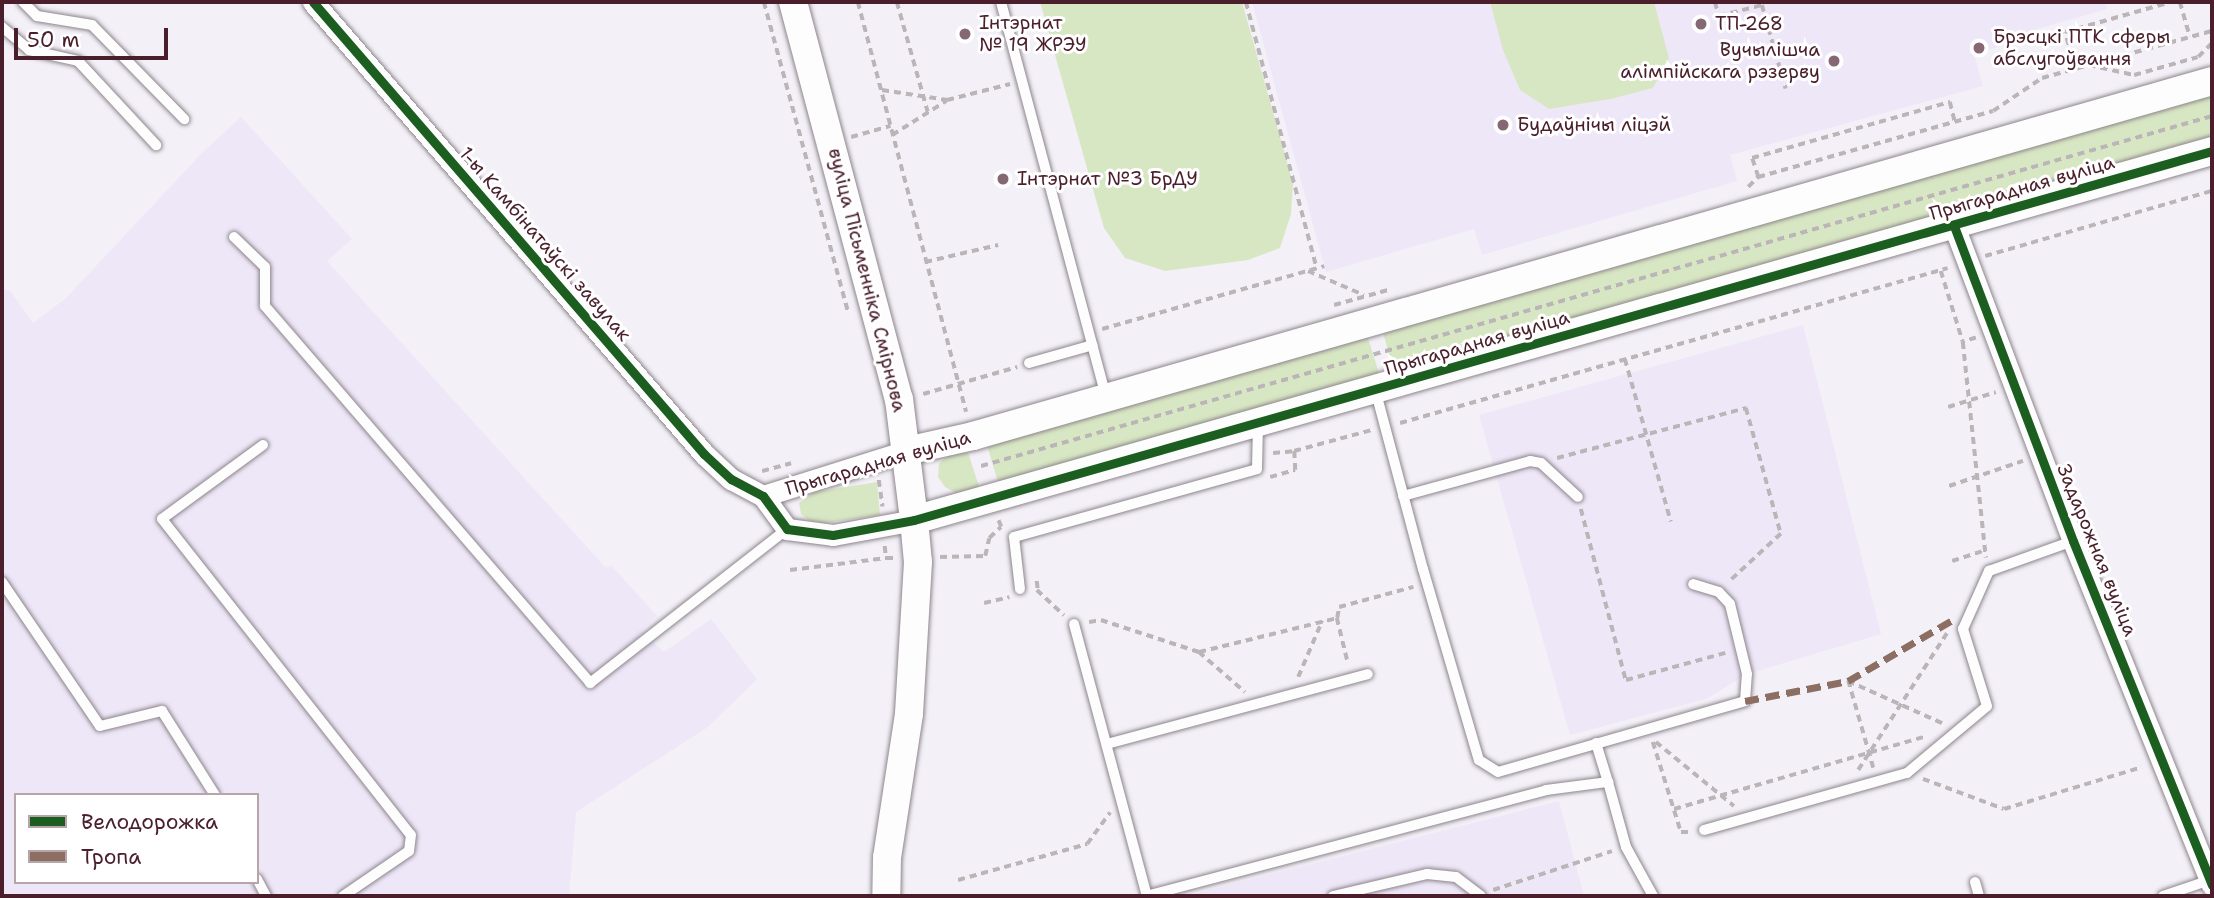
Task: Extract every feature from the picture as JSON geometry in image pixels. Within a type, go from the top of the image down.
[{"type":"street","name":"1-ы Камбінатаўскі завулак","points":[[313,2],[704,454],[731,480],[763,496]]},
{"type":"street","name":"вуліца Пісьменніка Смірнова","points":[[793,2],[899,399],[914,520],[918,562],[909,714],[887,857],[886,896]]},
{"type":"street","name":"Прыгарадная вуліца","points":[[2212,80],[973,436],[906,451],[763,496],[787,529],[833,535],[914,520],[2212,151]]},
{"type":"street","name":"Задарожная вуліца","points":[[1954,226],[2073,541],[2164,760],[2211,883]]},
{"type":"lane","points":[[23,2],[37,16],[92,25],[184,119]]},
{"type":"lane","points":[[1001,2],[1106,397]]},
{"type":"lane","points":[[2,27],[29,50],[78,61],[156,145]]},
{"type":"lane","points":[[234,237],[265,267],[265,306],[590,683],[787,529]]},
{"type":"lane","points":[[1029,363],[1093,345]]},
{"type":"lane","points":[[1376,389],[1427,583],[1479,760],[1498,772],[1745,701],[1747,674],[1730,604],[1718,592],[1693,584]]},
{"type":"lane","points":[[1021,592],[1014,537],[1257,469],[1258,423]]},
{"type":"lane","points":[[263,444],[162,519],[411,835],[409,851],[343,896]]},
{"type":"lane","points":[[1403,496],[1531,461],[1541,463],[1578,497]]},
{"type":"lane","points":[[1704,830],[1907,773],[1987,706],[1963,629],[1989,571],[2073,541]]},
{"type":"lane","points":[[2,582],[100,726],[162,711],[214,793]]},
{"type":"lane","points":[[1074,624],[1146,896],[1546,790],[1608,782]]},
{"type":"lane","points":[[1107,744],[1368,674]]},
{"type":"lane","points":[[1596,743],[1626,846],[1653,896]]},
{"type":"lane","points":[[1333,896],[1427,874],[1456,877],[1481,895]]},
{"type":"lane","points":[[1975,882],[1979,896]]},
{"type":"lane","points":[[2163,896],[2211,883]]},
{"type":"path","points":[[764,2],[852,324]]},
{"type":"path","points":[[858,2],[925,262],[981,466],[1001,527],[989,538],[985,556]]},
{"type":"path","points":[[897,2],[928,112]]},
{"type":"path","points":[[1246,2],[1317,268]]},
{"type":"path","points":[[1715,2],[1718,16],[1762,5],[1786,89]]},
{"type":"path","points":[[2075,68],[2065,32],[2171,2]]},
{"type":"path","points":[[2180,2],[2190,37]]},
{"type":"path","points":[[1739,190],[1749,187],[1758,177],[1993,111],[2042,78],[2212,31]]},
{"type":"path","points":[[2087,64],[2134,75],[2198,57],[2212,43]]},
{"type":"path","points":[[892,135],[947,100],[1022,81]]},
{"type":"path","points":[[882,90],[947,100]]},
{"type":"path","points":[[1758,177],[1752,158],[1950,103],[1955,122]]},
{"type":"path","points":[[981,466],[2212,116]]},
{"type":"path","points":[[832,142],[890,126]]},
{"type":"path","points":[[1399,423],[1941,271],[1967,261],[2212,191]]},
{"type":"path","points":[[925,262],[998,245]]},
{"type":"path","points":[[1090,332],[1324,266]]},
{"type":"path","points":[[1308,271],[1366,296],[1391,289]]},
{"type":"path","points":[[1941,271],[1963,342],[1987,550],[1985,564]]},
{"type":"path","points":[[1963,342],[1994,332]]},
{"type":"path","points":[[1625,359],[1671,522]]},
{"type":"path","points":[[1948,407],[2015,386]]},
{"type":"path","points":[[1541,463],[1746,408],[1781,534],[1718,592]]},
{"type":"path","points":[[1949,486],[2041,455]]},
{"type":"path","points":[[1578,497],[1626,680],[1741,649]]},
{"type":"path","points":[[1952,561],[1987,550]]},
{"type":"path","points":[[790,570],[886,558]]},
{"type":"path","points":[[1351,679],[1337,618],[1339,607],[1427,583]]},
{"type":"path","points":[[984,603],[1038,590],[1074,624],[1101,620],[1199,652],[1258,704]]},
{"type":"path","points":[[1199,652],[1337,618]]},
{"type":"path","points":[[1290,695],[1322,621]]},
{"type":"path","points":[[1844,791],[1951,627]]},
{"type":"path","points":[[1877,782],[1848,681],[1957,729]]},
{"type":"path","points":[[1674,809],[1957,729]]},
{"type":"path","points":[[1640,730],[1748,817]]},
{"type":"path","points":[[1652,740],[1681,832],[1704,830]]},
{"type":"path","points":[[1907,773],[2004,809],[2164,760]]},
{"type":"path","points":[[958,880],[1087,845],[1121,796]]},
{"type":"path","points":[[1481,895],[1575,861],[1626,846]]},
{"type":"shaded area","name":"Будаўнічы ліцэй","points":[[1252,2],[2105,2],[2107,9],[2020,34],[2019,41],[1974,54],[1983,86],[1730,155],[1737,181],[1482,255],[1474,229],[1326,272]]},
{"type":"shaded area","points":[[241,117],[352,239],[327,261],[606,568],[611,565],[657,616],[642,630],[652,641],[664,652],[711,619],[757,679],[708,727],[576,812],[569,896],[2,896],[2,288],[11,292],[33,323],[65,299],[202,153]]},
{"type":"shaded area","points":[[1803,325],[1881,634],[1747,674],[1706,699],[1570,735],[1479,415]]},
{"type":"shaded area","points":[[1559,801],[1584,896],[1186,896]]},
{"type":"green space","points":[[1040,2],[1242,2],[1293,183],[1291,214],[1280,248],[1248,260],[1165,271],[1125,258],[1104,228]]},
{"type":"green space","points":[[1490,2],[1654,2],[1669,58],[1653,88],[1610,99],[1549,109],[1520,90],[1503,50]]},
{"type":"green space","points":[[2212,93],[2212,138],[1393,370],[1383,332]]},
{"type":"green space","points":[[1367,335],[1380,376],[999,485],[986,442]]},
{"type":"green space","points":[[967,449],[980,490],[958,494],[945,487],[938,477],[939,463],[956,451]]},
{"type":"green space","points":[[877,482],[880,515],[824,523],[808,520],[801,514],[799,503],[815,492]]},
{"type":"marked path","points":[[1745,701],[1848,681],[1956,618]]},
{"type":"cycle path","points":[[313,2],[704,454],[731,479],[763,496],[787,529],[833,535],[914,520],[2212,151]]},
{"type":"cycle path","points":[[1954,226],[2073,541],[2212,885]]},
{"type":"place","name":"ТП-268","points":[[1701,24]]},
{"type":"place","name":"Інтэрнат № 19 ЖРЭУ","points":[[965,34]]},
{"type":"place","name":"Брэсцкі ПТК сферы абслугоўвання","points":[[1979,48]]},
{"type":"place","name":"Вучылішча алімпійскага рэзерву","points":[[1834,61]]},
{"type":"place","name":"Будаўнічы ліцэй","points":[[1503,125]]},
{"type":"place","name":"Інтэрнат №3 БрДУ","points":[[1003,179]]}]
